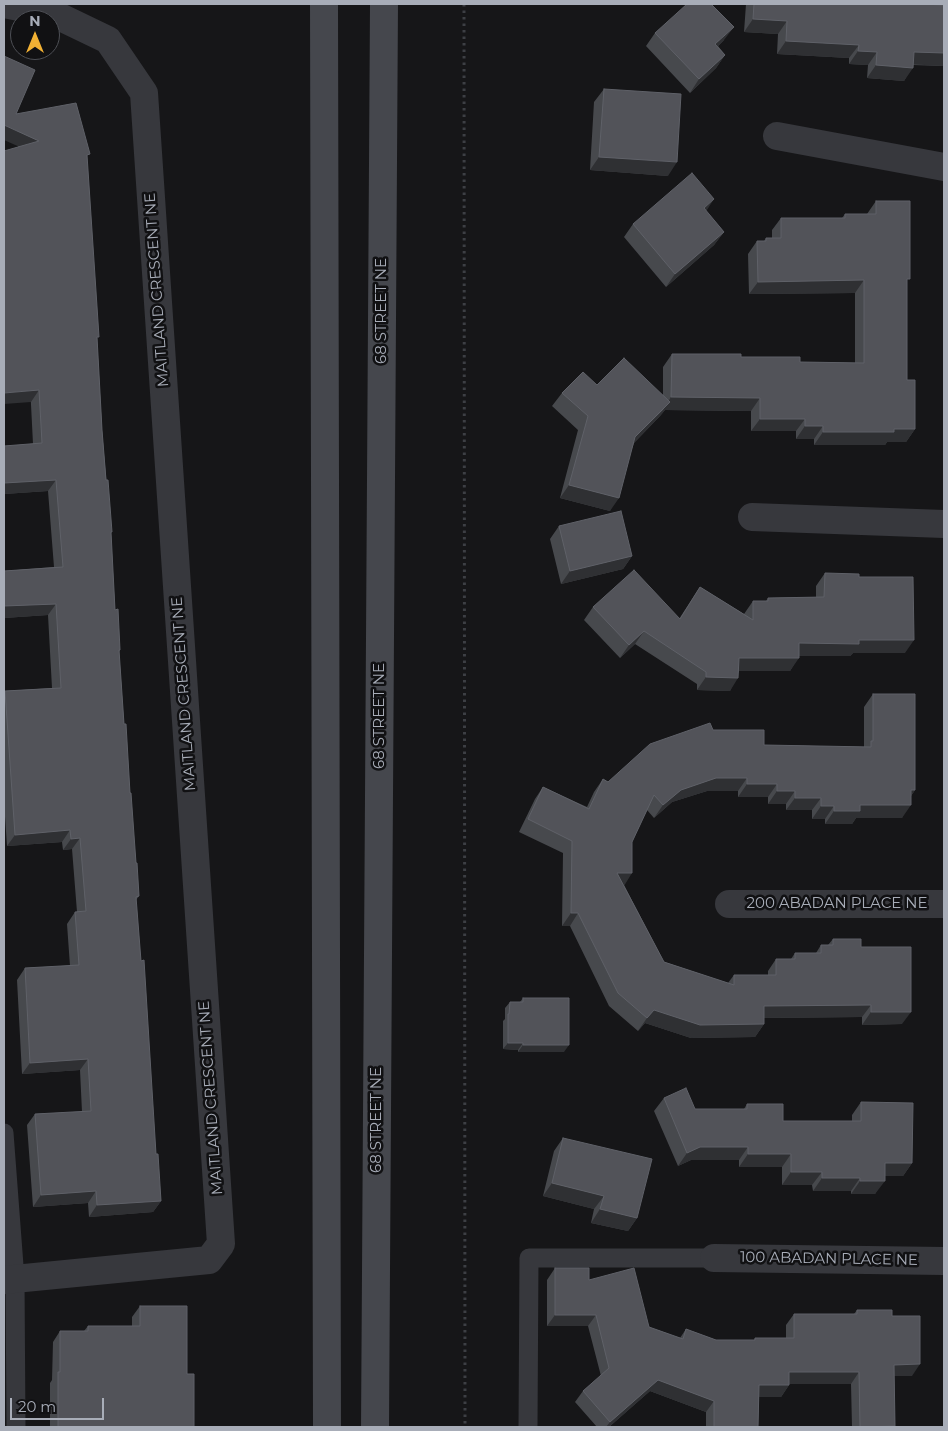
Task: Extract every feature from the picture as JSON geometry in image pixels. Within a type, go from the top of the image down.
[{"type":"main road","points":[[324,4],[327,1427]]},
{"type":"main road","name":"68 STREET NE","points":[[375,1427],[384,4]]},
{"type":"street","name":"MAITLAND CRESCENT NE","points":[[4,4],[54,14],[108,40],[144,92],[220,1244],[209,1260],[9,1279]]},
{"type":"street","points":[[776,136],[944,167]]},
{"type":"street","points":[[752,518],[944,524]]},
{"type":"street","name":"200 ABADAN PLACE NE","points":[[729,904],[944,904]]},
{"type":"street","name":"100 ABADAN PLACE NE","points":[[714,1258],[944,1260]]},
{"type":"lane","points":[[4,1132],[16,1427]]},
{"type":"lane","points":[[528,1427],[529,1258],[714,1258]]},
{"type":"path","points":[[465,4],[465,1427]]},
{"type":"building","points":[[687,4],[711,4],[734,27],[715,44],[725,55],[699,79],[655,33]]},
{"type":"building","points":[[754,4],[944,5],[944,53],[914,52],[913,68],[876,65],[877,52],[858,51],[859,45],[786,41],[787,21],[753,19]]},
{"type":"building","points":[[4,56],[35,70],[16,114],[76,103],[90,154],[87,155],[99,337],[97,337],[102,430],[112,532],[115,610],[118,609],[124,724],[126,724],[137,863],[139,896],[136,897],[141,961],[144,960],[156,1154],[158,1154],[161,1201],[97,1205],[96,1191],[41,1195],[35,1114],[91,1111],[88,1059],[30,1063],[25,968],[79,965],[75,912],[86,911],[80,838],[71,839],[70,830],[15,835],[5,691],[61,688],[56,604],[4,606],[4,571],[63,567],[56,480],[4,483],[4,446],[42,443],[39,390],[4,393],[4,151],[39,141],[4,125]]},
{"type":"building","points":[[604,89],[681,94],[677,162],[599,157]]},
{"type":"building","points":[[692,173],[714,199],[704,208],[724,232],[675,274],[633,224]]},
{"type":"building","points":[[876,201],[910,201],[910,279],[907,279],[907,380],[915,380],[915,429],[894,429],[894,432],[823,432],[823,426],[805,426],[805,419],[760,419],[760,398],[671,397],[672,354],[741,354],[741,357],[800,357],[800,362],[864,363],[864,280],[758,282],[757,241],[766,241],[766,238],[781,238],[781,218],[845,218],[845,214],[876,214]]},
{"type":"building","points":[[624,358],[670,402],[635,437],[619,498],[569,485],[588,416],[562,393],[583,372],[597,385]]},
{"type":"building","points":[[621,511],[632,556],[570,571],[559,526]]},
{"type":"building","points":[[634,570],[680,619],[700,587],[753,620],[753,601],[768,601],[768,598],[824,597],[825,573],[859,574],[859,577],[913,577],[914,640],[859,640],[859,644],[799,643],[799,658],[739,658],[738,678],[706,677],[706,672],[644,631],[629,645],[593,607]]},
{"type":"building","points":[[873,694],[915,694],[915,790],[911,790],[911,805],[860,805],[860,811],[834,811],[834,806],[821,806],[821,798],[795,798],[795,791],[777,791],[777,784],[747,784],[747,778],[716,778],[681,790],[663,805],[654,795],[632,842],[632,873],[617,873],[664,962],[734,985],[734,975],[776,975],[776,959],[795,959],[795,953],[821,953],[821,945],[833,945],[833,939],[861,939],[861,947],[911,947],[911,1012],[871,1012],[871,1005],[764,1006],[764,1024],[700,1025],[654,1010],[647,1018],[618,993],[578,913],[571,913],[572,841],[528,819],[543,787],[589,809],[603,779],[608,782],[650,744],[710,723],[713,730],[764,730],[764,745],[871,747],[871,741],[873,741]]},
{"type":"building","points":[[523,998],[569,998],[569,1045],[523,1045],[523,1043],[508,1043],[510,1002],[523,1002]]},
{"type":"building","points":[[686,1088],[695,1109],[747,1109],[747,1104],[783,1104],[783,1121],[861,1121],[861,1102],[913,1103],[912,1163],[885,1163],[885,1181],[860,1181],[860,1178],[822,1178],[822,1172],[791,1172],[791,1154],[748,1154],[748,1147],[700,1147],[687,1153],[664,1098]]},
{"type":"building","points":[[563,1138],[652,1159],[637,1218],[600,1209],[604,1196],[552,1183]]},
{"type":"building","points":[[555,1268],[589,1268],[589,1280],[634,1268],[649,1327],[683,1339],[686,1329],[716,1340],[794,1338],[794,1314],[857,1314],[857,1310],[892,1310],[892,1316],[920,1316],[920,1364],[894,1365],[895,1426],[860,1427],[859,1372],[789,1372],[789,1385],[759,1385],[758,1427],[714,1427],[714,1401],[658,1380],[610,1422],[583,1391],[609,1368],[596,1315],[555,1315]]},
{"type":"building","points":[[140,1306],[187,1306],[187,1374],[194,1374],[194,1427],[58,1427],[60,1331],[88,1331],[88,1326],[140,1326]]}]
